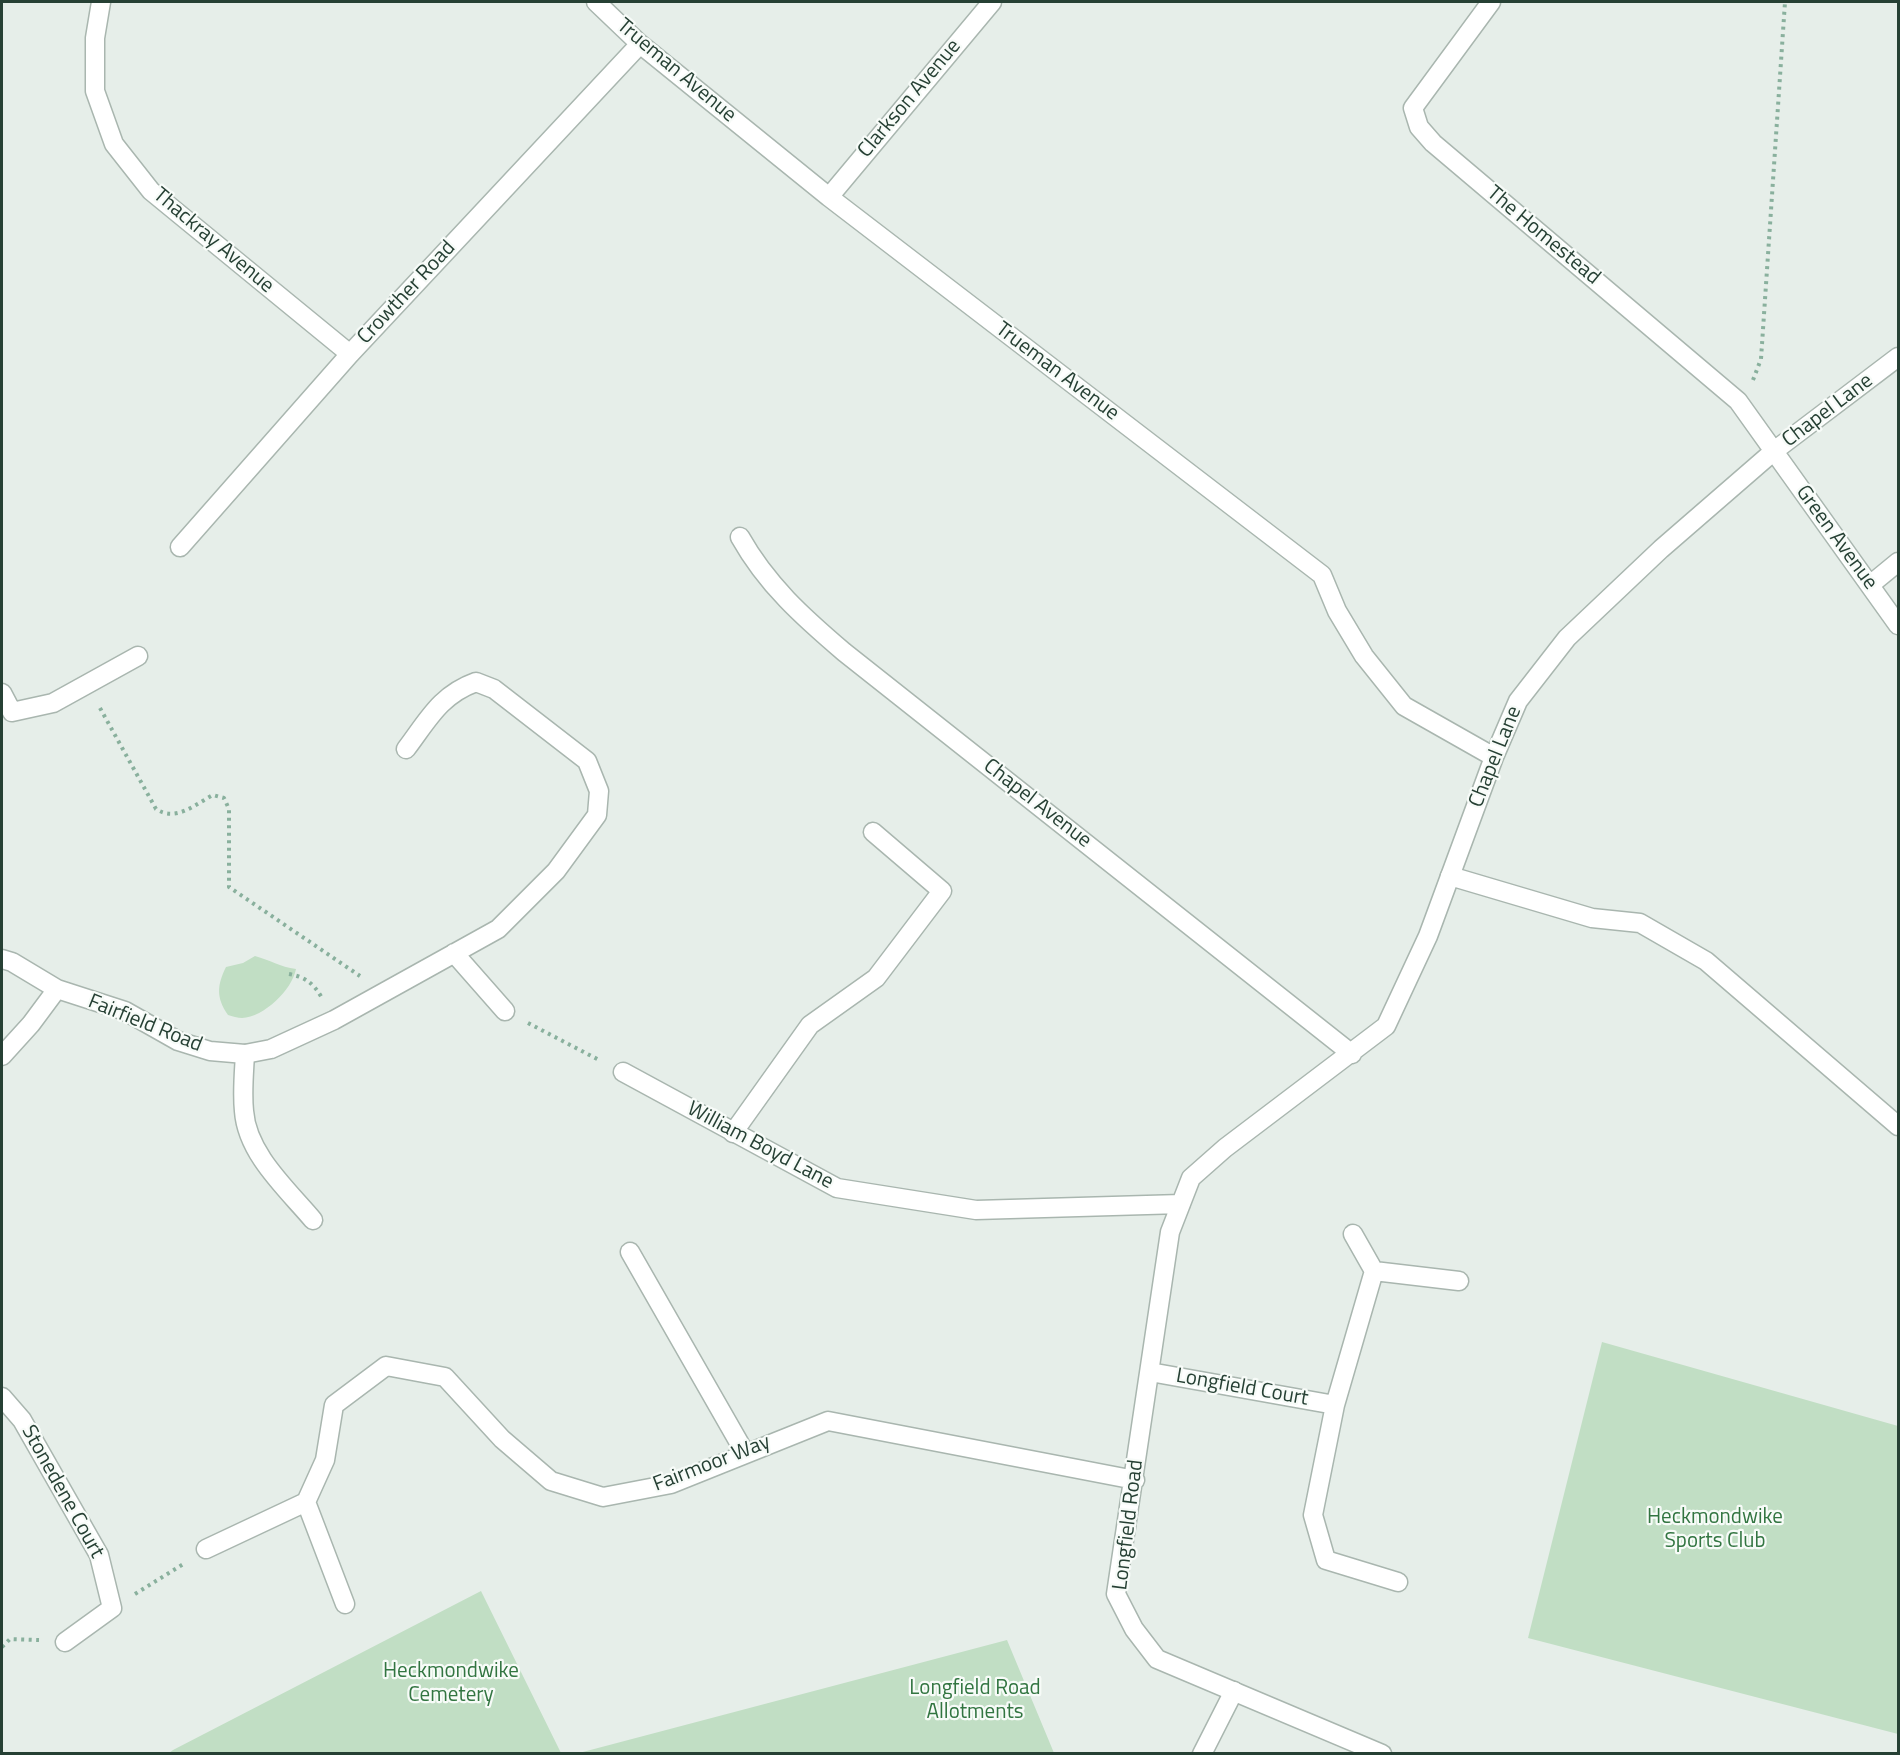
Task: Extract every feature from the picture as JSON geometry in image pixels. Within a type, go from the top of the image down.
[{"type":"street","name":"Thackray Avenue","points":[[101,2],[95,38],[95,91],[114,144],[151,191],[350,354]]},
{"type":"street","name":"Trueman Avenue","points":[[597,2],[640,44],[829,197],[1322,575],[1337,611],[1364,656],[1404,706],[1494,757]]},
{"type":"street","name":"Clarkson Avenue","points":[[829,197],[992,2]]},
{"type":"street","name":"The Homestead","points":[[1491,2],[1413,108],[1419,127],[1433,143],[1738,401],[1774,451]]},
{"type":"street","name":"Crowther Road","points":[[180,548],[350,354],[640,44]]},
{"type":"street","name":"Chapel Lane","points":[[1191,1178],[1252,1127],[1352,1054],[1386,1026],[1428,936],[1494,757],[1518,701],[1567,638],[1661,549],[1774,451],[1899,357]]},
{"type":"street","name":"Green Avenue","points":[[1774,451],[1899,625]]},
{"type":"street","name":"Chapel Avenue","points":[[740,537],[770,583],[796,611],[844,652],[1352,1054]]},
{"type":"street","points":[[1870,585],[1899,562]]},
{"type":"street","points":[[2,693],[12,712],[53,702],[138,656]]},
{"type":"street","name":"Fairfield Road","points":[[2,959],[12,962],[57,989],[125,1011],[178,1041],[210,1051],[245,1054],[271,1049],[334,1020],[375,995],[498,929],[556,871],[597,815],[599,792],[587,761],[494,689],[476,682],[458,689],[443,700],[406,749]]},
{"type":"street","points":[[733,1133],[810,1024],[876,978],[942,891],[873,832]]},
{"type":"street","points":[[1450,876],[1592,918],[1640,923],[1706,961],[1899,1126]]},
{"type":"street","points":[[454,953],[505,1011]]},
{"type":"street","points":[[2,1056],[31,1024],[57,989]]},
{"type":"street","points":[[245,1054],[243,1111],[248,1132],[255,1149],[313,1220]]},
{"type":"street","name":"William Boyd Lane","points":[[623,1072],[837,1188],[976,1210],[1181,1204]]},
{"type":"street","name":"Longfield Road","points":[[1191,1178],[1170,1232],[1135,1480],[1116,1594],[1134,1629],[1157,1659],[1382,1754]]},
{"type":"street","points":[[1353,1234],[1374,1271],[1460,1281]]},
{"type":"street","points":[[630,1252],[745,1453]]},
{"type":"street","name":"Longfield Court","points":[[1374,1271],[1335,1405],[1312,1515],[1326,1560],[1398,1582]]},
{"type":"street","name":"Fairmoor Way","points":[[306,1502],[326,1460],[334,1405],[386,1366],[445,1377],[502,1439],[551,1481],[603,1497],[671,1484],[828,1421],[1135,1480]]},
{"type":"street","name":"Longfield Court","points":[[1150,1372],[1335,1405]]},
{"type":"street","name":"Stonedene Court","points":[[2,1397],[22,1420],[99,1555],[112,1608]]},
{"type":"street","points":[[206,1550],[306,1502],[345,1604]]},
{"type":"street","points":[[65,1642],[112,1608]]},
{"type":"street","points":[[1202,1754],[1234,1691]]},
{"type":"path","points":[[1738,401],[1750,390],[1761,359],[1785,2]]},
{"type":"path","points":[[87,684],[156,808],[166,815],[176,815],[213,795],[224,798],[229,810],[229,887],[357,972],[375,995]]},
{"type":"path","points":[[289,974],[301,976],[315,986],[334,1020]]},
{"type":"path","points":[[505,1011],[623,1072]]},
{"type":"path","points":[[112,1608],[206,1550]]},
{"type":"path","points":[[2,1647],[10,1639],[65,1642]]},
{"type":"green space","points":[[255,956],[296,969],[293,977],[283,993],[268,1008],[242,1018],[228,1015],[221,1003],[219,991],[226,967],[243,963]]},
{"type":"green space","name":"Heckmondwike Sports Club","points":[[1602,1342],[1898,1426],[1898,1734],[1528,1638]]},
{"type":"green space","name":"Heckmondwike Cemetery","points":[[481,1591],[561,1753],[169,1753],[173,1750]]},
{"type":"green space","name":"Longfield Road Allotments","points":[[1007,1640],[1054,1753],[579,1753]]}]
